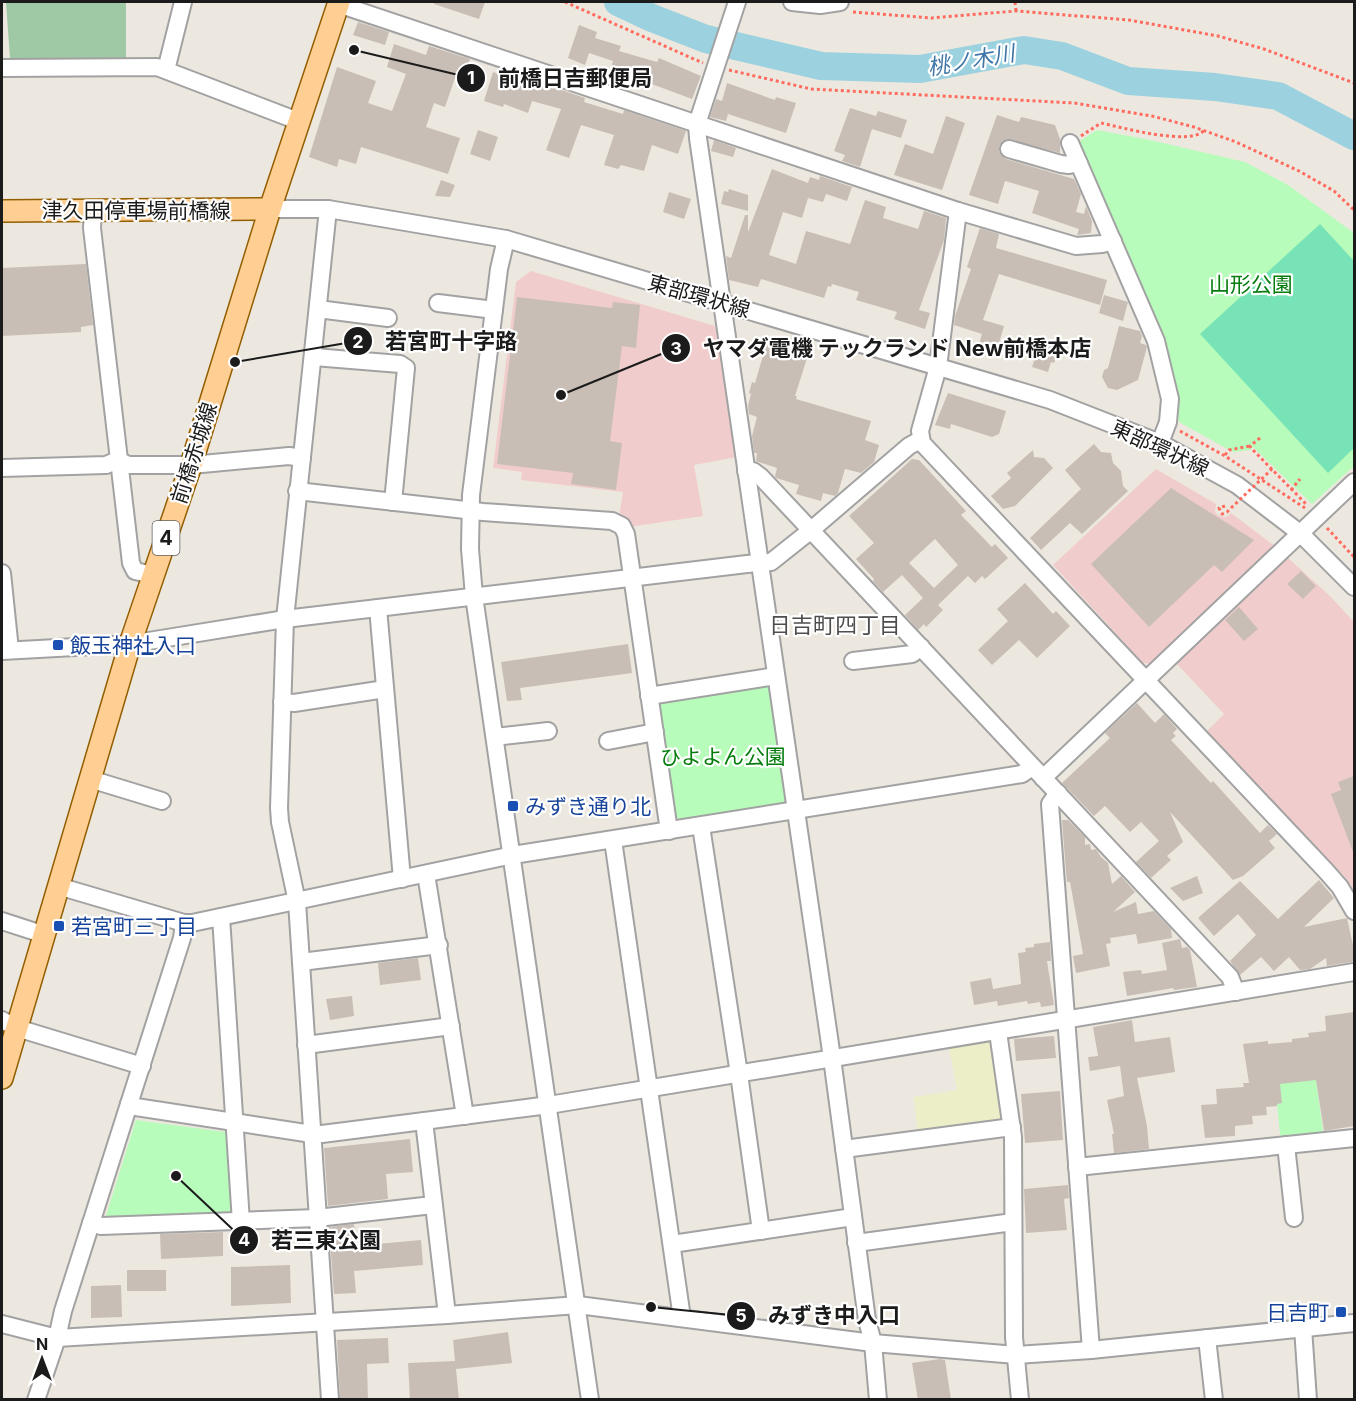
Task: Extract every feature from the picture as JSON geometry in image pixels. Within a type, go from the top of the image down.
[{"type":"main road","name":"前橋赤城線","points":[[2,1078],[9,1024],[45,935],[130,644],[191,465],[298,121],[338,3]]},
{"type":"main road","name":"津久田停車場前橋線","points":[[2,211],[270,209]]},
{"type":"street","points":[[166,70],[183,2]]},
{"type":"street","points":[[737,2],[697,124],[723,303],[725,333],[832,1058],[867,1320],[873,1343],[878,1400]]},
{"type":"street","points":[[792,2],[820,5],[839,2]]},
{"type":"street","points":[[338,3],[958,211],[1076,246],[1113,241]]},
{"type":"street","points":[[2,68],[147,66],[166,70],[298,121]]},
{"type":"street","points":[[1070,143],[1156,341],[1170,399],[1170,413],[1160,443]]},
{"type":"street","points":[[1009,149],[1060,164],[1079,163]]},
{"type":"street","name":"東部環状線","points":[[270,209],[328,209],[506,239],[1050,400],[1160,443],[1237,485],[1301,534],[1354,587]]},
{"type":"street","points":[[328,209],[285,619],[280,815],[297,902],[330,1400]]},
{"type":"street","points":[[93,211],[92,221],[131,563],[135,571],[153,575]]},
{"type":"street","points":[[958,211],[938,367],[920,431],[920,440],[1326,871],[1340,887],[1354,911]]},
{"type":"street","points":[[506,239],[501,254],[470,510],[470,549],[474,596],[590,1400]]},
{"type":"street","points":[[438,303],[494,310]]},
{"type":"street","points":[[318,309],[388,318]]},
{"type":"street","points":[[314,357],[400,364],[406,368],[393,502]]},
{"type":"street","points":[[2,573],[6,650],[130,644],[285,619],[760,564],[771,562],[909,446],[920,440]]},
{"type":"street","points":[[2,468],[106,465],[118,460],[128,465],[191,465],[289,456],[302,458]]},
{"type":"street","points":[[746,471],[757,473],[921,647],[1230,977],[1236,992]]},
{"type":"street","points":[[58,886],[184,923],[297,902],[513,855],[1038,772],[1146,682],[1354,482]]},
{"type":"street","points":[[297,491],[470,510],[612,521],[619,524],[626,534],[669,831]]},
{"type":"street","points":[[378,608],[402,879]]},
{"type":"street","points":[[853,661],[912,654],[921,647]]},
{"type":"street","points":[[649,696],[776,676]]},
{"type":"street","points":[[282,702],[294,703],[385,689]]},
{"type":"street","points":[[495,737],[548,731]]},
{"type":"street","points":[[608,741],[655,732]]},
{"type":"street","points":[[90,779],[162,801]]},
{"type":"street","points":[[1058,793],[1050,804],[1091,1350]]},
{"type":"street","points":[[701,826],[739,1074],[760,1231]]},
{"type":"street","points":[[613,840],[682,1318]]},
{"type":"street","points":[[426,874],[465,1116]]},
{"type":"street","points":[[221,917],[241,1222]]},
{"type":"street","points":[[2,921],[45,935]]},
{"type":"street","points":[[36,1400],[182,938],[184,923]]},
{"type":"street","points":[[301,962],[439,945]]},
{"type":"street","points":[[129,1104],[136,1107],[312,1134],[549,1105],[1354,972]]},
{"type":"street","points":[[9,1024],[142,1066]]},
{"type":"street","points":[[306,1045],[451,1026]]},
{"type":"street","points":[[998,1032],[1012,1126],[1014,1337],[1020,1400]]},
{"type":"street","points":[[424,1121],[447,1315]]},
{"type":"street","points":[[844,1149],[1012,1126]]},
{"type":"street","points":[[1077,1167],[1354,1138]]},
{"type":"street","points":[[1286,1145],[1294,1218]]},
{"type":"street","points":[[91,1223],[101,1226],[241,1222],[317,1218],[433,1205]]},
{"type":"street","points":[[672,1244],[853,1217]]},
{"type":"street","points":[[856,1243],[1013,1222]]},
{"type":"street","points":[[2,1324],[57,1338],[326,1323],[578,1305],[873,1343],[1016,1355],[1091,1350],[1354,1323]]},
{"type":"street","points":[[1303,1328],[1308,1400]]},
{"type":"street","points":[[1207,1338],[1215,1400]]},
{"type":"path","points":[[565,2],[716,64],[812,89],[1074,103],[1152,116],[1204,130],[1299,171],[1334,191],[1354,210]]},
{"type":"path","points":[[839,2],[840,8],[850,11],[932,18],[1016,11],[1129,20],[1218,36],[1292,58],[1354,83]]},
{"type":"path","points":[[1015,2],[1016,11]]},
{"type":"path","points":[[1070,143],[1101,123],[1174,136],[1200,135],[1204,130]]},
{"type":"path","points":[[1225,456],[1228,450],[1250,446],[1260,438]]},
{"type":"path","points":[[1250,446],[1312,510]]},
{"type":"path","points":[[1225,506],[1219,508],[1222,514],[1227,512],[1272,469]]},
{"type":"path","points":[[1291,490],[1300,479]]},
{"type":"path","points":[[1325,522],[1354,557]]},
{"type":"shaded area","points":[[531,271],[715,326],[737,457],[694,465],[703,516],[629,527],[624,517],[619,517],[623,492],[521,480],[522,472],[493,468],[516,282]]},
{"type":"shaded area","points":[[1156,469],[1216,504],[1215,512],[1219,516],[1227,517],[1231,513],[1276,547],[1152,664],[1143,663],[1053,565]]},
{"type":"shaded area","points":[[1287,557],[1331,597],[1354,622],[1354,890],[1345,877],[1207,731],[1224,714],[1176,663]]},
{"type":"green space","points":[[6,2],[126,2],[126,58],[10,59]]},
{"type":"green space","name":"山形公園","points":[[1097,130],[1245,162],[1288,185],[1354,233],[1354,466],[1312,504],[1253,447],[1250,450],[1233,452],[1179,422],[1175,388],[1078,142]]},
{"type":"green space","points":[[1320,224],[1354,261],[1354,448],[1328,473],[1200,334]]},
{"type":"green space","name":"ひよよん公園","points":[[764,684],[771,689],[786,799],[782,805],[682,820],[676,817],[659,707],[663,701]]},
{"type":"green space","points":[[986,1041],[995,1047],[1008,1115],[1001,1123],[918,1134],[914,1097],[957,1090],[949,1047]]},
{"type":"green space","points":[[1315,1073],[1324,1138],[1281,1143],[1277,1104],[1279,1081]]},
{"type":"green space","points":[[136,1120],[232,1133],[236,1219],[104,1222]]},
{"type":"building","points":[[434,2],[485,2],[479,19],[434,4]]},
{"type":"building","points":[[358,22],[389,32],[385,45],[353,35]]},
{"type":"building","points":[[579,25],[597,32],[595,38],[621,46],[619,51],[657,62],[659,58],[701,76],[692,99],[649,83],[651,79],[611,67],[613,61],[589,53],[585,65],[568,58]]},
{"type":"building","points":[[394,44],[426,55],[429,46],[470,59],[465,74],[457,72],[445,107],[434,103],[426,127],[460,138],[448,174],[361,147],[356,164],[339,159],[337,167],[309,157],[337,67],[376,81],[368,103],[392,111],[406,74],[387,67]]},
{"type":"building","points":[[493,72],[540,88],[541,83],[585,98],[584,102],[623,114],[624,110],[686,131],[678,154],[652,145],[644,171],[621,165],[618,169],[604,165],[614,135],[581,125],[569,158],[546,150],[561,109],[532,101],[528,113],[504,104],[503,107],[484,101]]},
{"type":"building","points":[[727,83],[775,100],[776,97],[796,103],[786,133],[728,114],[726,121],[710,117],[716,99],[722,101]]},
{"type":"building","points":[[850,108],[876,116],[878,111],[907,120],[901,138],[872,129],[860,167],[842,161],[845,155],[834,151]]},
{"type":"building","points":[[997,115],[1019,122],[1021,117],[1055,125],[1060,139],[1060,153],[1007,139],[999,146],[999,152],[1006,159],[1074,179],[1081,194],[1076,212],[1084,214],[1086,206],[1092,221],[1091,233],[1077,235],[1079,229],[1032,213],[1039,191],[1005,181],[998,204],[969,195]]},
{"type":"building","points":[[946,116],[965,123],[942,190],[894,175],[905,144],[933,154]]},
{"type":"building","points":[[478,130],[498,137],[490,161],[470,154]]},
{"type":"building","points":[[714,140],[736,148],[733,157],[711,151]]},
{"type":"building","points":[[772,169],[808,183],[810,177],[819,180],[820,176],[852,187],[847,201],[826,194],[823,202],[808,198],[802,218],[783,212],[769,255],[796,264],[806,231],[850,244],[865,200],[886,207],[883,218],[918,229],[924,211],[946,218],[944,240],[919,310],[930,313],[925,329],[894,319],[897,312],[856,300],[859,292],[832,284],[831,287],[828,286],[824,298],[761,279],[758,287],[729,280],[726,256],[731,258],[745,215],[748,215],[748,232]]},
{"type":"building","points":[[441,180],[455,185],[450,197],[435,196]]},
{"type":"building","points":[[729,189],[748,195],[748,211],[721,204],[724,191],[728,192]]},
{"type":"building","points":[[669,192],[691,199],[684,219],[663,212]]},
{"type":"building","points":[[980,228],[999,234],[996,248],[1107,280],[1100,305],[999,274],[983,320],[1004,326],[995,357],[977,351],[982,334],[954,325],[971,269],[967,267]]},
{"type":"building","points":[[86,264],[93,325],[81,327],[81,332],[2,336],[2,268]]},
{"type":"building","points":[[1104,295],[1128,302],[1123,321],[1099,313]]},
{"type":"building","points":[[517,297],[612,308],[613,302],[640,305],[636,348],[622,346],[610,441],[622,443],[616,490],[571,484],[573,473],[497,464]]},
{"type":"building","points":[[1119,326],[1140,331],[1142,336],[1140,343],[1147,347],[1138,380],[1117,390],[1108,388],[1102,377],[1104,370],[1108,368]]},
{"type":"building","points":[[1041,339],[1060,345],[1054,363],[1051,362],[1048,372],[1032,367]]},
{"type":"building","points":[[767,342],[808,355],[796,399],[871,421],[865,440],[879,445],[874,462],[861,473],[845,469],[835,496],[823,493],[821,501],[796,494],[799,485],[776,478],[777,468],[756,461],[757,453],[754,453],[752,436],[757,417],[749,414],[751,394],[749,393],[752,382],[755,383]]},
{"type":"building","points":[[948,393],[1006,411],[999,434],[992,437],[951,424],[950,429],[935,425]]},
{"type":"building","points":[[1094,444],[1101,452],[1111,453],[1113,463],[1121,471],[1123,486],[1128,491],[1082,534],[1070,523],[1041,550],[1030,538],[1081,489],[1065,470]]},
{"type":"building","points":[[1033,450],[1034,457],[1044,458],[1053,468],[1015,506],[1003,509],[991,496],[1011,478],[1007,473]]},
{"type":"building","points":[[912,459],[919,460],[966,511],[961,515],[992,547],[995,544],[1008,558],[985,579],[982,576],[975,583],[968,576],[938,605],[943,610],[926,627],[924,624],[918,630],[905,615],[923,598],[902,575],[883,592],[873,581],[874,579],[856,559],[874,543],[849,516]],"holes":[[[935,539],[958,565],[934,588],[909,563]]]},
{"type":"building","points":[[1171,488],[1254,540],[1222,572],[1214,565],[1149,627],[1091,564]]},
{"type":"building","points":[[1301,571],[1316,586],[1303,599],[1287,584]]},
{"type":"building","points":[[1025,583],[1053,614],[1056,611],[1070,626],[1037,658],[1019,640],[992,665],[978,650],[1008,621],[997,609]]},
{"type":"building","points":[[1239,607],[1258,629],[1244,641],[1225,620]]},
{"type":"building","points":[[628,644],[632,673],[520,688],[522,700],[507,701],[501,662]]},
{"type":"building","points":[[1137,703],[1155,723],[1164,714],[1177,729],[1173,733],[1176,736],[1171,740],[1211,783],[1213,781],[1260,833],[1268,825],[1277,834],[1269,841],[1275,848],[1243,876],[1233,880],[1170,812],[1183,842],[1167,856],[1171,860],[1151,878],[1136,862],[1159,841],[1141,822],[1130,832],[1105,806],[1094,816],[1062,783],[1110,738],[1105,733]]},
{"type":"building","points":[[1354,776],[1353,852],[1331,794],[1341,790],[1338,782]]},
{"type":"building","points":[[1062,820],[1068,820],[1085,837],[1085,845],[1090,844],[1091,850],[1096,849],[1108,863],[1112,884],[1121,876],[1135,892],[1113,912],[1136,902],[1138,914],[1154,911],[1171,929],[1172,938],[1138,944],[1136,934],[1110,938],[1111,943],[1106,944],[1110,966],[1076,973],[1073,956],[1083,954],[1070,882],[1067,882]]},
{"type":"building","points":[[1197,876],[1203,893],[1183,901],[1170,888]]},
{"type":"building","points":[[1319,880],[1334,898],[1304,927],[1347,918],[1354,950],[1352,962],[1327,966],[1326,958],[1310,969],[1300,970],[1289,957],[1274,971],[1261,957],[1240,975],[1230,961],[1256,935],[1238,914],[1214,936],[1198,918],[1240,881],[1278,919]]},
{"type":"building","points":[[1180,939],[1182,948],[1187,947],[1190,950],[1197,987],[1174,990],[1173,988],[1127,996],[1123,972],[1141,970],[1142,974],[1167,970],[1162,943]]},
{"type":"building","points":[[1050,942],[1051,961],[1047,961],[1054,1005],[1041,1007],[1040,1002],[1028,1004],[1027,1001],[998,1006],[997,1001],[974,1005],[970,982],[991,978],[993,989],[1021,984],[1018,953],[1026,952],[1025,948],[1034,947],[1034,944]]},
{"type":"building","points":[[418,958],[421,980],[380,985],[378,963]]},
{"type":"building","points":[[352,996],[354,1016],[330,1020],[326,999]]},
{"type":"building","points":[[1354,1012],[1354,1126],[1324,1131],[1316,1080],[1280,1084],[1282,1103],[1266,1107],[1267,1115],[1252,1116],[1253,1124],[1235,1126],[1235,1136],[1205,1138],[1201,1105],[1217,1104],[1216,1089],[1244,1087],[1243,1083],[1249,1083],[1243,1044],[1268,1041],[1268,1044],[1292,1042],[1292,1039],[1309,1037],[1308,1033],[1326,1031],[1325,1016]]},
{"type":"building","points":[[1132,1020],[1135,1042],[1170,1037],[1175,1072],[1137,1078],[1147,1126],[1149,1149],[1114,1153],[1112,1134],[1114,1134],[1107,1100],[1124,1096],[1120,1066],[1090,1071],[1088,1057],[1098,1056],[1093,1027]]},
{"type":"building","points":[[1054,1036],[1056,1058],[1016,1061],[1014,1039]]},
{"type":"building","points":[[1060,1091],[1063,1140],[1025,1143],[1021,1094]]},
{"type":"building","points":[[410,1139],[413,1172],[386,1174],[388,1199],[328,1206],[324,1148]]},
{"type":"building","points":[[1068,1185],[1069,1198],[1064,1199],[1067,1230],[1026,1233],[1024,1189]]},
{"type":"building","points":[[354,1224],[356,1246],[421,1240],[423,1265],[354,1271],[356,1293],[334,1294],[329,1227]]},
{"type":"building","points":[[223,1232],[223,1256],[161,1259],[160,1234]]},
{"type":"building","points":[[290,1265],[291,1303],[231,1306],[231,1267]]},
{"type":"building","points":[[127,1270],[166,1270],[166,1291],[127,1291]]},
{"type":"building","points":[[121,1285],[122,1317],[91,1318],[91,1286]]},
{"type":"building","points":[[508,1332],[512,1363],[456,1369],[459,1400],[410,1400],[408,1363],[455,1361],[453,1340]]},
{"type":"building","points":[[388,1338],[389,1363],[367,1364],[368,1400],[340,1400],[337,1340]]},
{"type":"building","points":[[945,1360],[951,1400],[918,1400],[912,1363]]},
{"type":"waterway","name":"桃ノ木川","points":[[618,2],[706,39],[821,66],[920,69],[1024,50],[1062,56],[1128,81],[1215,87],[1278,96],[1354,136]]},
{"type":"place","name":"前橋日吉郵便局","points":[[354,50]]},
{"type":"place","name":"若宮町十字路","points":[[235,362]]},
{"type":"place","name":"ヤマダ電機 テックランド New前橋本店","points":[[561,395]]},
{"type":"place","name":"飯玉神社入口","points":[[58,645]]},
{"type":"place","name":"みずき通り北","points":[[513,806]]},
{"type":"place","name":"若宮町三丁目","points":[[59,926]]},
{"type":"place","name":"若三東公園","points":[[176,1176]]},
{"type":"place","name":"みずき中入口","points":[[651,1307]]},
{"type":"place","name":"日吉町","points":[[1341,1312]]},
{"type":"district","name":"日吉町四丁目","points":[[835,625]]}]
